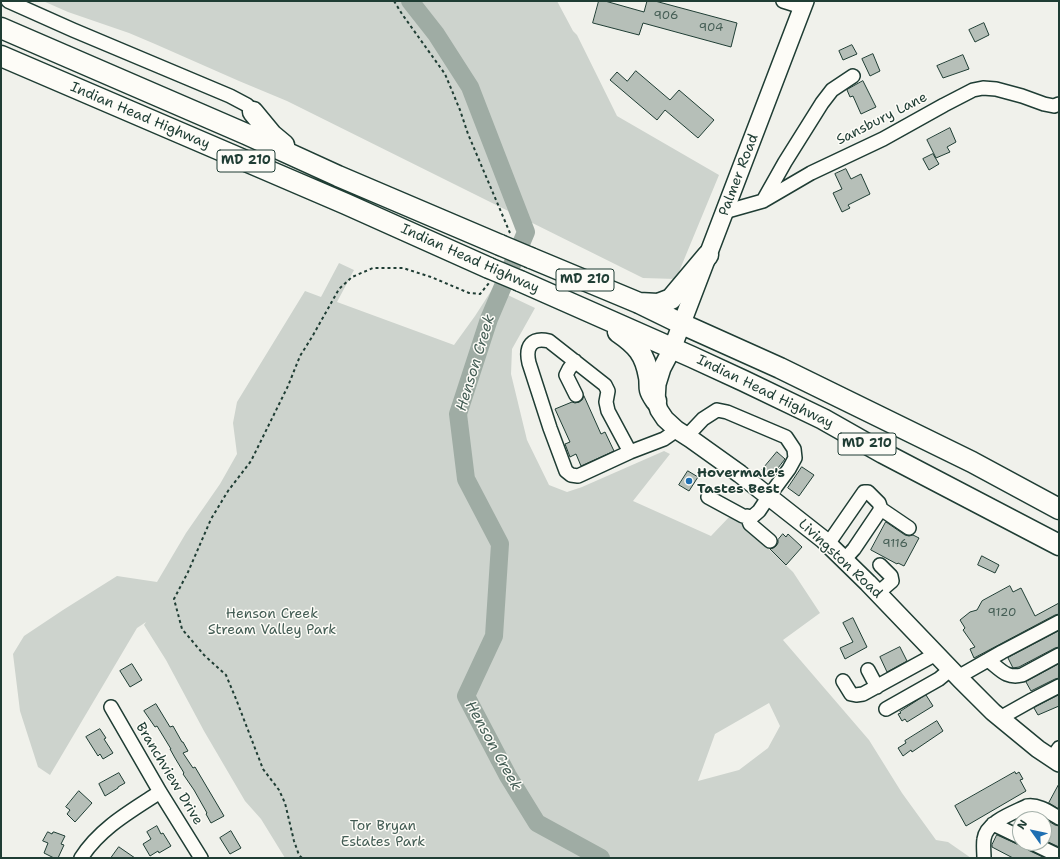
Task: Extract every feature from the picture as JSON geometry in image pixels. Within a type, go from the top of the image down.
[{"type":"highway","name":"Indian Head Highway","points":[[1,28],[229,126],[338,176],[505,240],[531,258],[639,303],[780,368],[964,458],[1059,509]]},
{"type":"highway","name":"Indian Head Highway","points":[[1,56],[346,204],[490,275],[520,281],[744,381],[823,419],[883,453],[1059,545]]},
{"type":"highway","points":[[229,126],[241,126],[245,124],[251,119],[253,112]]},
{"type":"highway","points":[[253,112],[272,135],[301,159]]},
{"type":"highway","points":[[639,303],[658,304],[671,299],[708,255]]},
{"type":"highway","points":[[583,309],[630,340],[638,348],[645,362],[650,378],[650,390],[656,402]]},
{"type":"main road","name":"Palmer Road","points":[[672,349],[804,4]]},
{"type":"main road","points":[[656,402],[657,384],[662,368],[672,349]]},
{"type":"main road","name":"Livingston Road","points":[[656,402],[665,420],[769,496],[828,544],[1000,718],[1038,749],[1057,756]]},
{"type":"street","points":[[8,1],[230,96],[247,106],[253,112]]},
{"type":"street","points":[[783,1],[804,4]]},
{"type":"street","points":[[763,201],[822,102],[832,90],[853,76]]},
{"type":"street","name":"Sansbury Lane","points":[[724,212],[763,201],[811,172],[883,139],[973,90],[996,88],[1044,104],[1054,106],[1059,104]]},
{"type":"street","points":[[630,452],[608,411],[606,402],[608,392],[605,385],[549,341],[542,339],[535,341],[529,348],[527,355],[550,428],[566,471],[571,475],[578,476],[630,452],[682,433],[716,410],[727,412],[786,437],[794,449],[795,458],[789,469],[760,511],[752,516],[743,516],[708,497]]},
{"type":"street","points":[[575,361],[566,375],[576,395]]},
{"type":"street","points":[[828,544],[864,492],[868,492],[879,503],[881,509],[909,528]]},
{"type":"street","points":[[844,560],[854,549],[881,509]]},
{"type":"street","points":[[748,516],[750,524],[770,541]]},
{"type":"street","points":[[878,593],[892,581],[891,576],[880,565]]},
{"type":"street","points":[[886,709],[939,679],[988,660],[1059,622]]},
{"type":"street","points":[[842,681],[851,694],[863,694],[936,654]]},
{"type":"street","points":[[988,660],[1006,675],[1018,676],[1059,655]]},
{"type":"street","points":[[868,670],[877,687]]},
{"type":"street","points":[[1000,718],[1059,686]]},
{"type":"street","name":"Branchview Drive","points":[[111,707],[160,792],[201,858]]},
{"type":"street","points":[[82,858],[93,841],[106,828],[160,792]]},
{"type":"street","points":[[987,856],[984,838],[988,830],[993,824],[1027,806],[1037,806],[1059,818]]},
{"type":"street","points":[[993,824],[1012,833]]},
{"type":"street","points":[[1049,851],[1059,856]]},
{"type":"path","points":[[394,1],[414,32],[445,74],[468,134],[510,233],[505,240]]},
{"type":"path","points":[[302,858],[299,855],[294,841],[285,803],[263,769],[226,675],[204,655],[182,629],[174,599],[188,572],[211,519],[228,491],[251,461],[288,386],[300,356],[344,285],[352,277],[373,268],[403,268],[431,277],[468,293],[480,294],[490,275]]},
{"type":"green space","points":[[43,1],[557,1],[573,31],[577,35],[617,116],[719,175],[676,279],[643,278],[287,101],[129,33],[68,12]]},
{"type":"green space","points":[[339,263],[354,270],[337,302],[454,345],[493,288],[535,308],[512,349],[511,374],[527,440],[549,485],[567,492],[582,487],[664,451],[670,454],[633,501],[711,536],[732,514],[793,572],[820,613],[783,640],[869,740],[902,793],[936,840],[948,842],[971,858],[285,858],[261,819],[245,801],[204,731],[166,660],[144,625],[146,622],[137,628],[50,775],[38,767],[20,711],[13,654],[24,636],[117,576],[157,582],[186,533],[220,484],[237,454],[233,423],[237,402],[305,291],[321,297]],"holes":[[[769,703],[780,726],[768,748],[739,770],[698,781],[715,734]]]},
{"type":"building","points":[[599,1],[605,1],[644,12],[647,1],[655,1],[737,23],[731,47],[643,23],[639,35],[593,23]]},
{"type":"building","points":[[984,23],[989,35],[975,42],[969,30]]},
{"type":"building","points":[[852,45],[857,54],[843,60],[839,51]]},
{"type":"building","points":[[873,54],[880,71],[870,76],[862,59]]},
{"type":"building","points":[[963,55],[969,69],[943,78],[937,66]]},
{"type":"building","points":[[636,71],[670,100],[679,90],[714,120],[698,138],[665,110],[657,120],[610,80],[617,72],[627,81]]},
{"type":"building","points":[[863,81],[876,107],[861,114],[853,96],[850,97],[847,90]]},
{"type":"building","points":[[950,128],[956,142],[947,147],[950,152],[936,158],[927,140]]},
{"type":"building","points":[[933,154],[939,164],[929,170],[923,159]]},
{"type":"building","points":[[846,169],[851,179],[861,174],[870,194],[848,205],[850,208],[842,212],[833,193],[842,189],[835,174]]},
{"type":"building","points":[[584,396],[601,434],[605,432],[614,451],[581,466],[576,454],[570,457],[565,444],[570,442],[555,409],[572,402],[579,402]]},
{"type":"building","points":[[777,452],[785,459],[771,477],[762,470]]},
{"type":"building","points":[[802,467],[814,475],[799,496],[788,488]]},
{"type":"building","name":"Hovermale's Tastes Best","points":[[688,471],[698,477],[689,491],[679,485]]},
{"type":"building","points":[[886,522],[905,535],[913,535],[919,538],[904,566],[898,563],[897,564],[871,550]]},
{"type":"building","points":[[783,534],[786,537],[788,534],[802,547],[786,565],[770,549],[776,546],[778,540]]},
{"type":"building","points":[[982,556],[999,565],[995,573],[978,565]]},
{"type":"building","points":[[1010,586],[1013,592],[1021,588],[1035,616],[1059,603],[1059,614],[974,658],[970,649],[975,647],[963,630],[965,628],[960,620],[970,612],[977,610],[982,601]]},
{"type":"building","points":[[853,618],[867,647],[845,659],[840,648],[853,642],[843,623]]},
{"type":"building","points":[[1059,631],[1059,647],[1019,667],[1013,668],[1008,658]]},
{"type":"building","points":[[900,647],[907,661],[887,672],[880,657]]},
{"type":"building","points":[[132,664],[142,680],[130,687],[120,671]]},
{"type":"building","points":[[1059,664],[1059,678],[1031,691],[1026,682]]},
{"type":"building","points":[[926,695],[933,706],[907,722],[905,719],[902,721],[898,714]]},
{"type":"building","points":[[1059,695],[1059,706],[1038,715],[1034,708]]},
{"type":"building","points":[[156,704],[170,727],[173,726],[183,742],[188,751],[183,753],[193,768],[195,767],[224,816],[211,823],[194,790],[183,774],[184,773],[171,749],[157,726],[155,727],[144,711]]},
{"type":"building","points":[[937,721],[943,731],[912,752],[911,750],[903,756],[898,748],[906,743],[905,741]]},
{"type":"building","points":[[100,729],[106,738],[104,739],[113,753],[103,759],[100,754],[98,756],[86,737]]},
{"type":"building","points":[[1015,772],[1016,774],[1019,772],[1023,779],[1020,780],[1026,791],[966,826],[955,806]]},
{"type":"building","points":[[119,773],[125,783],[105,796],[99,784]]},
{"type":"building","points":[[1059,784],[1059,809],[1049,803]]},
{"type":"building","points":[[79,791],[92,803],[75,822],[67,814],[70,810],[66,807]]},
{"type":"building","points":[[1052,823],[1059,826],[1059,847],[1052,844]]},
{"type":"building","points":[[157,826],[161,834],[163,833],[171,846],[150,856],[143,844],[151,839],[147,832]]},
{"type":"building","points":[[231,831],[241,848],[230,854],[220,838]]},
{"type":"building","points":[[48,832],[52,834],[54,832],[65,836],[61,844],[64,845],[58,858],[54,858],[44,853],[48,843],[43,841]]},
{"type":"building","points":[[997,835],[1012,842],[1012,851],[1030,851],[1045,858],[1013,858],[992,847]]},
{"type":"building","points":[[119,847],[135,858],[111,858]]},
{"type":"waterway","name":"Henson Creek","points":[[410,1],[436,34],[470,87],[526,232],[489,319],[458,414],[466,479],[500,544],[494,636],[466,696],[508,776],[537,823],[601,858]]},
{"type":"place","name":"Hovermale's Tastes Best","points":[[689,481]]},
{"type":"park label","name":"Henson Creek Stream Valley Park","points":[[272,622]]},
{"type":"park label","name":"Tor Bryan Estates Park","points":[[383,834]]}]
